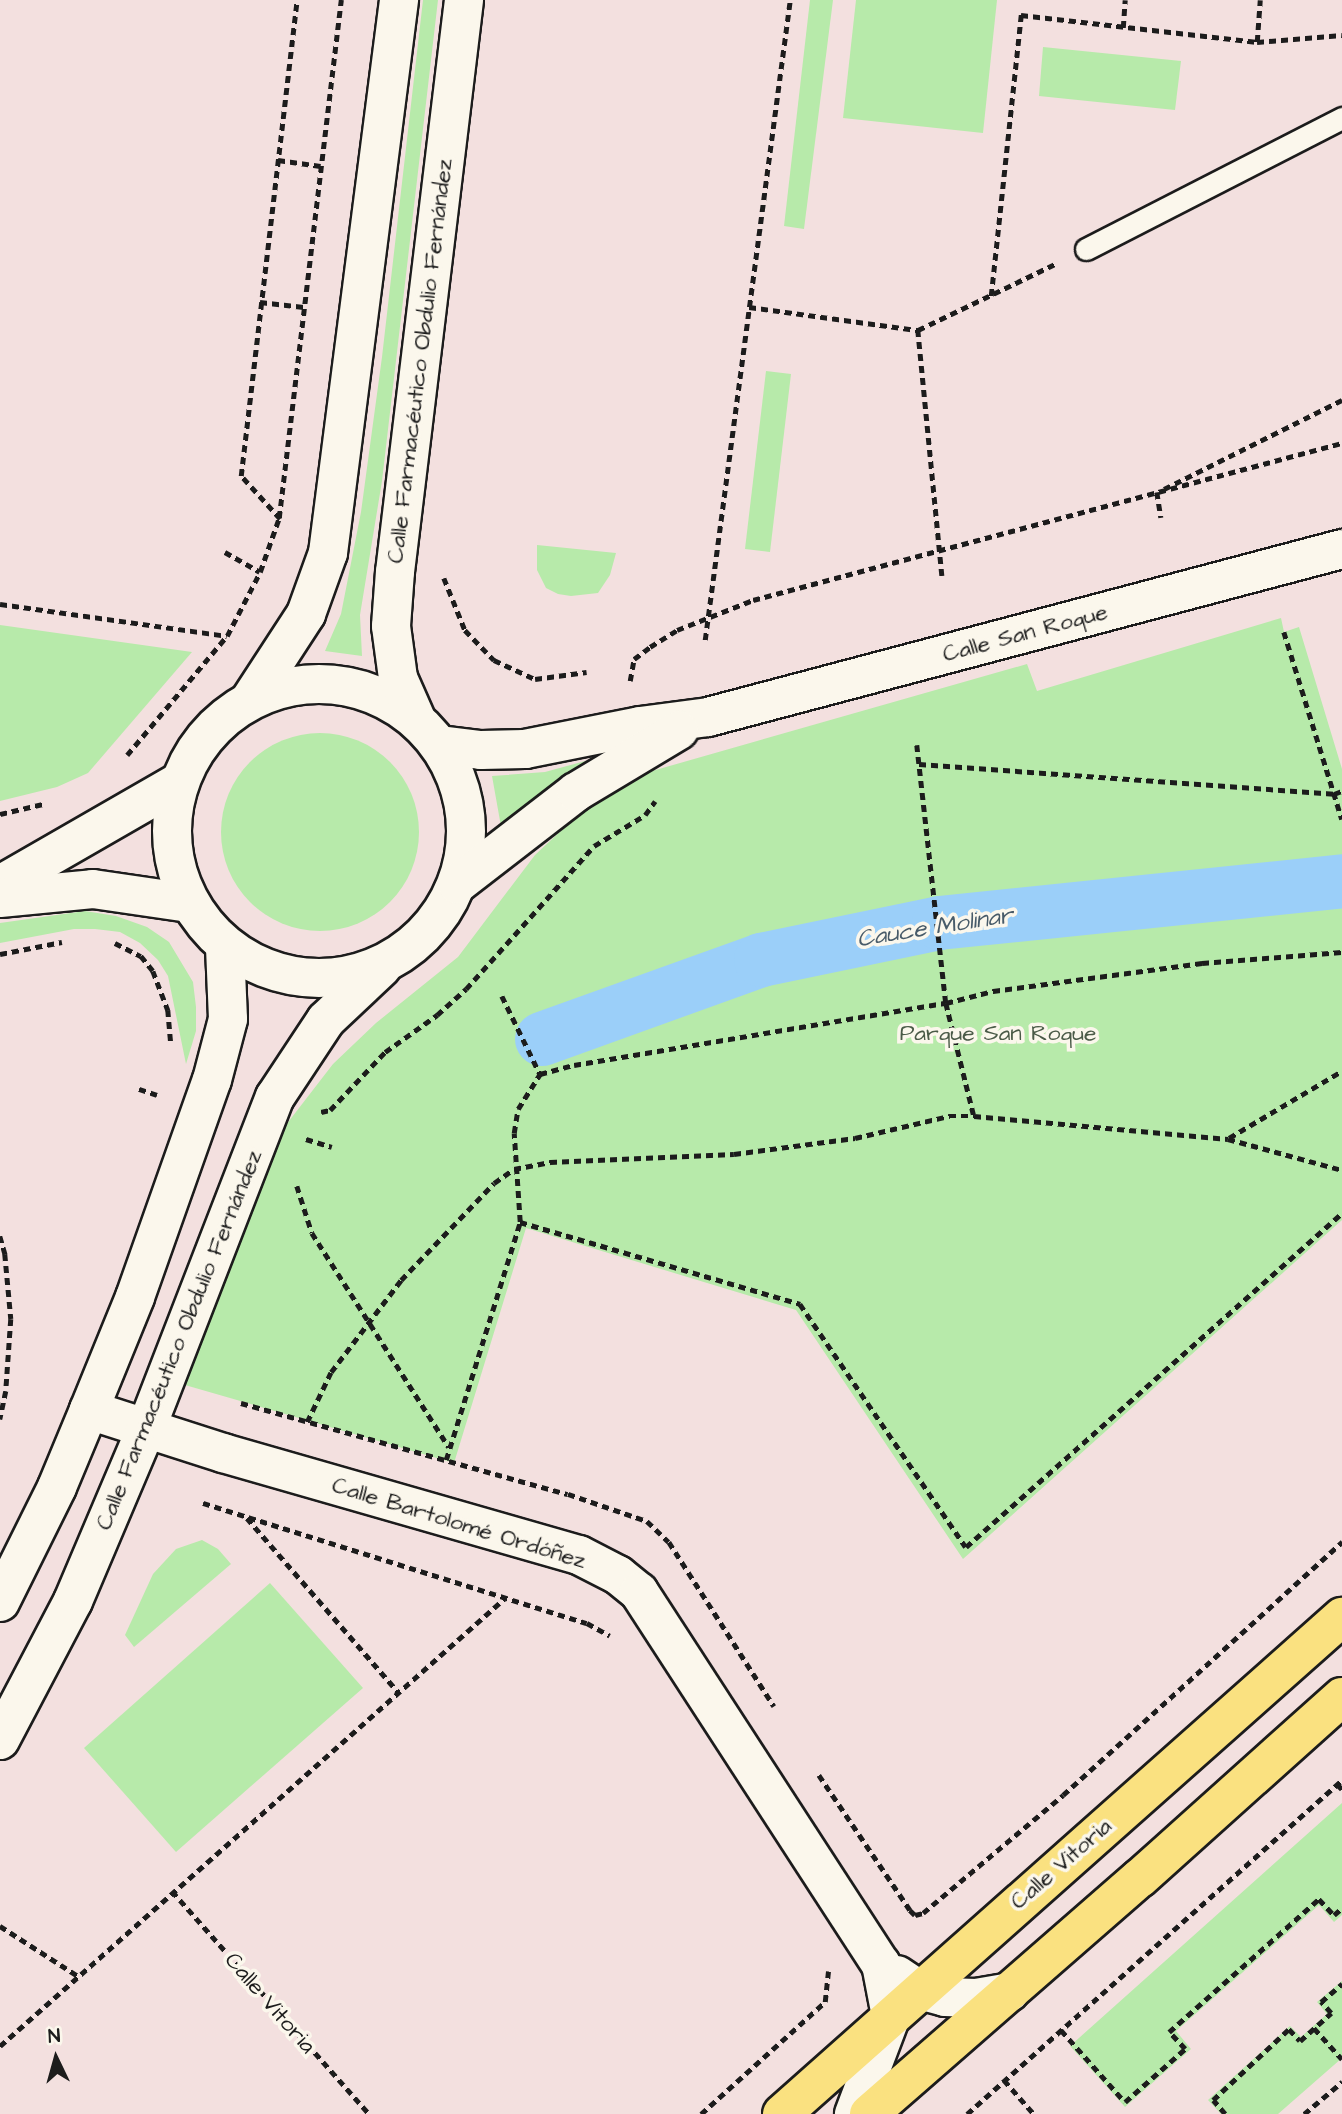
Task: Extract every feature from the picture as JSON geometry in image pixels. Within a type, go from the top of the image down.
[{"type":"highway","name":"Calle Vitoria","points":[[782,2114],[1342,1617]]},
{"type":"highway","points":[[869,2114],[1342,1696]]},
{"type":"street","points":[[387,963],[332,978],[275,973],[225,946],[189,903],[171,844],[178,782],[206,734],[250,700],[306,614],[328,553],[398,0]]},
{"type":"street","name":"Calle Farmacéutico Obdulio Fernández","points":[[0,1740],[74,1601],[146,1429],[275,1097],[326,1020],[387,963],[430,929],[457,884],[468,836],[461,789],[398,678],[391,626],[464,0]]},
{"type":"street","name":"Calle San Roque","points":[[428,732],[481,750],[525,749],[640,726],[708,717],[1342,549]]},
{"type":"street","points":[[250,700],[307,684],[365,690],[428,732]]},
{"type":"street","name":"Calle San Roque","points":[[457,884],[576,792],[646,747],[708,717]]},
{"type":"street","points":[[0,885],[178,782]]},
{"type":"street","points":[[0,898],[93,889],[189,903]]},
{"type":"street","points":[[0,1602],[57,1487],[135,1297],[212,1080],[228,1019],[225,946]]},
{"type":"street","name":"Calle Bartolomé Ordóñez","points":[[89,1410],[579,1555],[618,1575],[639,1592],[881,1964],[891,2016]]},
{"type":"street","name":"Calle Bartolomé Ordóñez","points":[[881,1964],[919,1990],[945,1997],[965,1998],[1009,1992]]},
{"type":"street","points":[[854,2114],[891,2016]]},
{"type":"lane","points":[[1086,249],[1342,118]]},
{"type":"path","points":[[278,518],[240,476],[268,224],[297,0]]},
{"type":"path","points":[[123,759],[227,636],[260,572],[278,518],[341,0]]},
{"type":"path","points":[[705,640],[790,0]]},
{"type":"path","points":[[1123,28],[1125,0]]},
{"type":"path","points":[[1256,42],[1260,0]]},
{"type":"path","points":[[991,296],[1021,15],[1256,42],[1342,35]]},
{"type":"path","points":[[278,160],[321,166]]},
{"type":"path","points":[[749,307],[918,330],[1086,249]]},
{"type":"path","points":[[260,302],[304,307]]},
{"type":"path","points":[[918,330],[942,576]]},
{"type":"path","points":[[1155,493],[1342,400]]},
{"type":"path","points":[[629,688],[634,659],[677,630],[753,600],[1342,443]]},
{"type":"path","points":[[1155,493],[1161,518]]},
{"type":"path","points":[[225,552],[260,572]]},
{"type":"path","points":[[443,572],[465,630],[494,660],[535,679],[587,672]]},
{"type":"path","points":[[0,604],[227,636]]},
{"type":"path","points":[[1284,632],[1342,818]]},
{"type":"path","points":[[917,744],[946,1003],[974,1116]]},
{"type":"path","points":[[919,764],[1334,794],[1342,791]]},
{"type":"path","points":[[275,1097],[319,1112],[330,1110],[385,1052],[437,1015],[466,989],[594,846],[645,815],[656,797]]},
{"type":"path","points":[[0,814],[56,800]]},
{"type":"path","points":[[110,941],[141,956],[153,971],[168,1010],[173,1062],[182,1071],[212,1080]]},
{"type":"path","points":[[0,954],[65,942]]},
{"type":"path","points":[[446,1460],[520,1222],[514,1169],[514,1133],[518,1109],[540,1074],[574,1065],[946,1003],[993,991],[1202,963],[1342,951]]},
{"type":"path","points":[[502,996],[540,1074]]},
{"type":"path","points":[[1228,1139],[1342,1072]]},
{"type":"path","points":[[307,1422],[331,1372],[401,1280],[494,1183],[514,1169],[550,1162],[734,1154],[855,1138],[949,1116],[974,1116],[1228,1139],[1342,1170]]},
{"type":"path","points":[[298,1186],[312,1233],[450,1448]]},
{"type":"path","points":[[520,1222],[800,1304],[966,1547],[1342,1213]]},
{"type":"path","points":[[0,1236],[5,1254],[11,1319],[6,1391],[0,1419]]},
{"type":"path","points":[[241,1403],[568,1494],[647,1521],[669,1542],[779,1715]]},
{"type":"path","points":[[203,1503],[587,1623],[622,1643]]},
{"type":"path","points":[[246,1516],[398,1692]]},
{"type":"path","points":[[817,1773],[910,1910],[915,1915],[923,1913],[1063,1795],[1342,1542]]},
{"type":"path","points":[[0,2046],[504,1598]]},
{"type":"path","points":[[967,2114],[1342,1780]]},
{"type":"path","points":[[1337,1784],[1342,1790]]},
{"type":"path","name":"Calle Vitoria","points":[[172,1891],[369,2114]]},
{"type":"path","points":[[1061,2030],[1125,2102],[1185,2049],[1169,2032],[1319,1899],[1334,1915],[1342,1908]]},
{"type":"path","points":[[0,1926],[78,1976]]},
{"type":"path","points":[[701,2114],[825,2002],[828,1970],[825,1962]]},
{"type":"path","points":[[1225,2114],[1213,2100],[1289,2029],[1300,2041],[1331,2013],[1321,2002],[1342,1984]]},
{"type":"path","points":[[1314,2028],[1342,2059]]},
{"type":"path","points":[[1004,2080],[1034,2114]]},
{"type":"path","points":[[1304,2114],[1342,2082]]},
{"type":"green space","points":[[423,0],[438,0],[382,481],[360,615],[362,656],[325,651],[341,614],[361,512],[382,357]]},
{"type":"green space","points":[[810,0],[833,0],[804,229],[784,226]]},
{"type":"green space","points":[[856,0],[997,0],[983,133],[843,118]]},
{"type":"green space","points":[[1043,47],[1181,61],[1175,110],[1039,96]]},
{"type":"green space","points":[[766,371],[791,374],[770,552],[745,549]]},
{"type":"green space","points":[[537,545],[616,553],[610,575],[598,593],[571,596],[546,588],[537,570]]},
{"type":"green space","name":"Parque San Roque","points":[[1281,618],[1284,632],[1299,627],[1342,769],[1342,1220],[963,1559],[796,1310],[526,1228],[454,1463],[178,1383],[272,1143],[333,1064],[376,1023],[458,957],[535,855],[581,812],[638,775],[1027,664],[1037,691]]},
{"type":"green space","points":[[0,625],[192,652],[88,773],[57,787],[0,801]]},
{"type":"green space","points":[[320,733],[358,741],[390,762],[411,794],[419,832],[411,870],[390,902],[358,923],[320,931],[282,923],[250,902],[229,870],[221,832],[229,794],[250,762],[282,741]]},
{"type":"green space","points":[[600,757],[502,832],[492,776],[545,772]]},
{"type":"green space","points":[[85,911],[116,916],[147,927],[169,942],[193,982],[196,1031],[186,1064],[168,976],[158,960],[140,943],[120,932],[74,929],[0,943],[0,923]]},
{"type":"green space","points":[[202,1540],[218,1549],[231,1564],[134,1647],[125,1635],[153,1574],[176,1549]]},
{"type":"green space","points":[[270,1583],[363,1688],[176,1852],[84,1748]]},
{"type":"green space","points":[[1342,1803],[1342,1915],[1334,1922],[1319,1905],[1176,2031],[1191,2049],[1125,2107],[1070,2046]]},
{"type":"green space","points":[[1342,1981],[1342,2058],[1278,2114],[1221,2114],[1208,2100],[1290,2026],[1301,2037],[1327,2014],[1317,2002]]},
{"type":"waterway","name":"Cauce Molinar","points":[[542,1039],[761,960],[939,923],[1342,881]]}]
